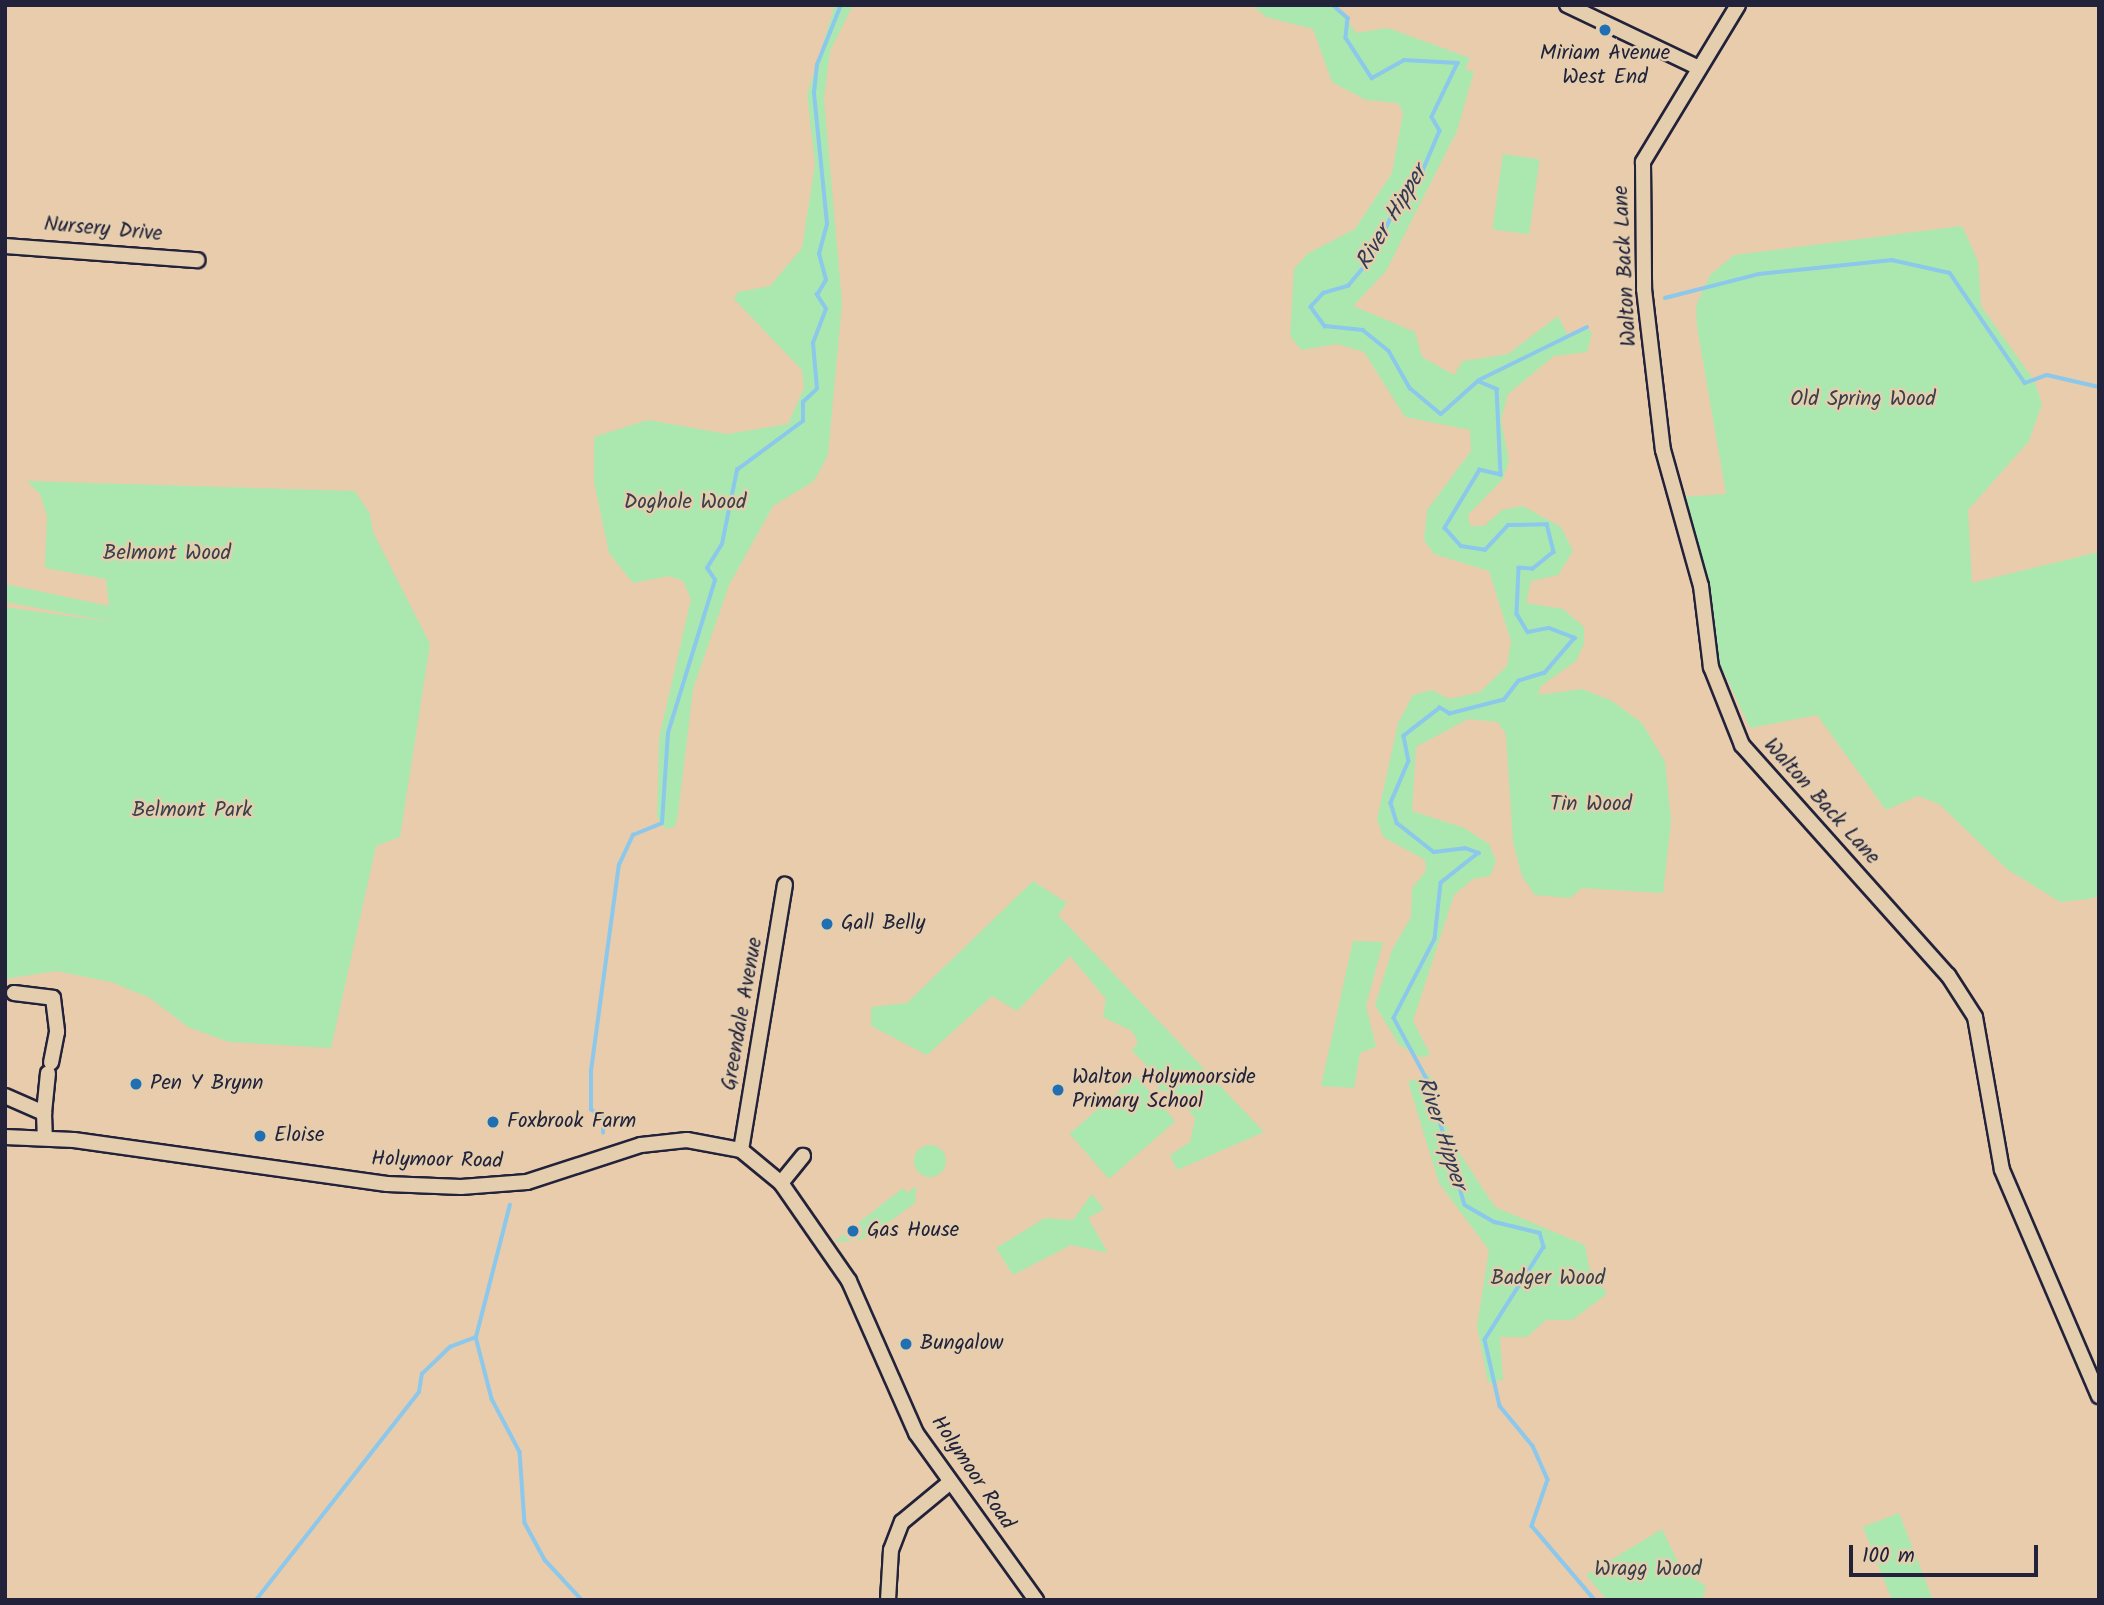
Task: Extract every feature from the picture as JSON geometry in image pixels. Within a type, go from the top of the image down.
[{"type":"street","points":[[1567,5],[1697,67]]},
{"type":"street","name":"Walton Back Lane","points":[[1738,5],[1643,157],[1644,289],[1663,450],[1701,586],[1711,667],[1742,745],[1948,975],[1975,1017],[1988,1119],[2006,1179],[2099,1396]]},
{"type":"street","name":"Nursery Drive","points":[[5,246],[197,260]]},
{"type":"street","name":"Greendale Avenue","points":[[741,1150],[785,885]]},
{"type":"street","points":[[14,993],[53,998],[57,1032],[49,1068],[44,1114],[45,1138]]},
{"type":"street","points":[[5,1096],[44,1114]]},
{"type":"street","name":"Holymoor Road","points":[[5,1137],[45,1138],[265,1170],[461,1187],[527,1182],[641,1145],[687,1140],[741,1150],[781,1183],[849,1281],[916,1433],[948,1484],[1036,1600]]},
{"type":"street","points":[[781,1183],[803,1156]]},
{"type":"street","points":[[888,1600],[891,1550],[902,1522],[948,1484]]},
{"type":"green space","name":"Doghole Wood","points":[[835,5],[853,5],[830,51],[824,99],[842,303],[828,455],[814,481],[773,506],[729,585],[693,689],[678,814],[675,827],[666,829],[657,817],[659,738],[691,599],[683,581],[669,576],[633,583],[609,553],[594,482],[594,437],[648,420],[727,434],[788,424],[804,388],[802,370],[734,299],[738,292],[770,286],[802,248],[815,164],[807,95]]},
{"type":"green space","name":"Tin Wood","points":[[1252,5],[1337,5],[1356,33],[1388,28],[1470,58],[1465,70],[1474,71],[1457,131],[1386,271],[1353,306],[1415,332],[1422,357],[1454,375],[1463,361],[1508,354],[1558,316],[1568,336],[1585,327],[1592,333],[1587,352],[1554,356],[1508,394],[1501,420],[1509,461],[1503,479],[1468,515],[1470,526],[1484,526],[1502,510],[1523,506],[1561,527],[1573,551],[1558,575],[1531,581],[1526,603],[1563,609],[1584,627],[1584,644],[1576,661],[1541,686],[1538,695],[1582,689],[1612,701],[1642,723],[1665,762],[1671,821],[1663,893],[1582,888],[1570,898],[1535,895],[1522,876],[1513,842],[1506,735],[1498,722],[1468,719],[1416,747],[1412,811],[1464,828],[1489,844],[1496,861],[1490,876],[1473,879],[1454,895],[1413,1021],[1430,1054],[1423,1058],[1399,1045],[1375,1005],[1392,950],[1411,917],[1412,888],[1426,871],[1425,860],[1383,837],[1377,819],[1398,723],[1413,695],[1432,690],[1449,699],[1480,692],[1507,666],[1511,641],[1489,571],[1434,554],[1424,540],[1427,510],[1471,451],[1470,430],[1405,417],[1364,352],[1338,344],[1301,350],[1290,336],[1294,269],[1307,254],[1355,229],[1392,173],[1403,113],[1398,103],[1366,100],[1332,82],[1313,29],[1266,17]]},
{"type":"green space","points":[[1503,154],[1540,159],[1529,234],[1492,229]]},
{"type":"green space","name":"Old Spring Wood","points":[[1962,226],[1978,261],[1981,306],[2034,380],[2042,404],[2029,441],[1968,510],[1972,583],[2099,552],[2099,896],[2089,899],[2060,902],[2007,869],[1939,804],[1918,796],[1886,810],[1817,715],[1750,728],[1720,664],[1682,497],[1726,494],[1697,327],[1696,306],[1710,275],[1734,255]]},
{"type":"green space","name":"Belmont Park","points":[[27,481],[355,491],[370,514],[373,532],[430,644],[400,837],[376,846],[331,1048],[229,1042],[188,1027],[150,998],[111,982],[56,971],[5,979],[5,607],[118,623],[5,602],[5,584],[109,606],[106,579],[45,568],[47,516],[40,494]]},
{"type":"green space","points":[[1033,881],[1067,903],[1058,915],[1264,1132],[1177,1170],[1170,1155],[1190,1142],[1195,1118],[1174,1093],[1156,1089],[1163,1081],[1132,1051],[1138,1042],[1132,1031],[1103,1017],[1106,999],[1070,956],[1017,1011],[992,996],[927,1055],[871,1026],[871,1007],[907,1003]]},
{"type":"green space","points":[[1353,941],[1383,942],[1366,1006],[1376,1047],[1360,1053],[1354,1088],[1321,1086]]},
{"type":"green space","name":"Badger Wood","points":[[1429,1074],[1452,1142],[1495,1207],[1585,1245],[1589,1267],[1607,1294],[1572,1320],[1546,1320],[1527,1337],[1500,1337],[1503,1380],[1488,1383],[1477,1326],[1489,1250],[1439,1183],[1408,1082]]},
{"type":"green space","points":[[1136,1076],[1175,1121],[1109,1179],[1070,1134]]},
{"type":"green space","points":[[930,1145],[941,1150],[946,1161],[941,1172],[930,1177],[919,1172],[914,1161],[919,1150]]},
{"type":"green space","points":[[916,1186],[915,1203],[896,1217],[860,1240],[834,1242],[903,1188],[907,1193]]},
{"type":"green space","points":[[1092,1194],[1104,1209],[1088,1218],[1108,1253],[1071,1245],[1013,1275],[996,1248],[1045,1218],[1073,1220]]},
{"type":"green space","points":[[1899,1513],[1933,1600],[1892,1600],[1863,1527]]},
{"type":"green space","name":"Wragg Wood","points":[[1662,1529],[1682,1571],[1706,1586],[1702,1600],[1607,1600],[1586,1575]]},
{"type":"waterway","points":[[603,1133],[603,1118],[591,1110],[591,1071],[619,865],[633,835],[662,823],[668,733],[715,580],[707,568],[722,544],[737,470],[803,421],[803,402],[817,389],[813,343],[826,309],[817,295],[826,280],[819,254],[827,224],[814,93],[817,65],[841,5]]},
{"type":"waterway","name":"River Hipper","points":[[1333,5],[1348,18],[1346,38],[1372,78],[1404,60],[1458,63],[1432,117],[1440,131],[1423,171],[1399,201],[1373,257],[1349,286],[1324,293],[1311,307],[1325,326],[1363,330],[1389,351],[1410,388],[1441,414],[1478,381],[1497,389],[1501,475],[1480,470],[1445,528],[1461,546],[1485,550],[1508,525],[1547,524],[1554,552],[1533,569],[1519,568],[1517,614],[1528,632],[1549,628],[1575,638],[1545,673],[1519,681],[1504,700],[1450,714],[1440,708],[1404,736],[1409,761],[1391,803],[1397,823],[1434,852],[1465,848],[1479,853],[1441,883],[1435,939],[1394,1018],[1428,1081],[1465,1205],[1495,1222],[1540,1233],[1544,1247],[1485,1340],[1500,1406],[1533,1446],[1548,1480],[1532,1526],[1595,1600]]},
{"type":"waterway","points":[[1665,298],[1759,274],[1892,260],[1950,273],[2025,383],[2047,375],[2099,387]]},
{"type":"waterway","points":[[1479,380],[1587,327]]},
{"type":"waterway","points":[[256,1600],[419,1392],[422,1374],[450,1347],[476,1337],[510,1205]]},
{"type":"waterway","points":[[476,1337],[492,1399],[520,1452],[525,1523],[545,1560],[582,1600]]},
{"type":"waterway","name":"River Hipper","points":[[1709,1600],[1716,1600]]},
{"type":"place","name":"Miriam Avenue West End","points":[[1605,30]]},
{"type":"place","name":"Gall Belly","points":[[827,924]]},
{"type":"place","name":"Pen Y Brynn","points":[[136,1084]]},
{"type":"place","name":"Walton Holymoorside Primary School","points":[[1058,1090]]},
{"type":"place","name":"Foxbrook Farm","points":[[493,1122]]},
{"type":"place","name":"Eloise","points":[[260,1136]]},
{"type":"place","name":"Gas House","points":[[853,1231]]},
{"type":"place","name":"Bungalow","points":[[906,1344]]},
{"type":"park label","name":"Belmont Wood","points":[[167,554]]}]
